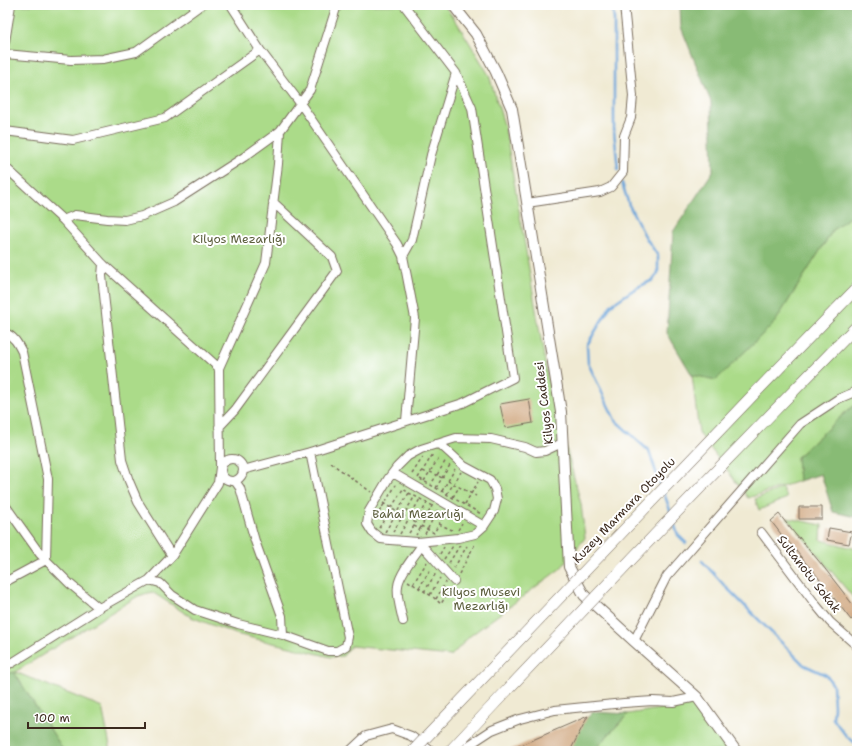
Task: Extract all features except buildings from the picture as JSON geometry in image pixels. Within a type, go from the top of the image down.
[{"type":"highway","name":"Kuzey Marmara Otoyolu","points":[[413,751],[732,416],[857,288]]},
{"type":"highway","points":[[450,751],[634,556],[857,326]]},
{"type":"main road","name":"Kilyos Caddesi","points":[[453,5],[476,34],[496,72],[512,109],[561,412],[569,567],[584,595],[697,697],[736,751]]},
{"type":"street","points":[[5,42],[10,5]]},
{"type":"street","points":[[5,54],[71,60],[90,60],[103,59],[136,52],[201,5]]},
{"type":"street","points":[[231,5],[260,50],[300,103],[397,244],[403,256],[415,318],[406,421]]},
{"type":"street","points":[[63,220],[75,215],[125,220],[142,216],[174,202],[244,157],[280,131],[310,90],[337,5]]},
{"type":"street","points":[[243,470],[310,452],[463,403],[513,378],[472,108],[456,73],[404,5]]},
{"type":"street","points":[[527,203],[600,192],[611,187],[623,172],[624,136],[631,118],[633,96],[624,5]]},
{"type":"street","points":[[5,131],[74,140],[165,118],[260,50]]},
{"type":"street","points":[[403,256],[412,240],[431,155],[456,73]]},
{"type":"street","points":[[5,665],[12,663],[99,608],[149,580],[172,556],[218,483],[220,467],[222,463],[232,458],[239,461],[242,465],[242,475],[235,481],[230,482],[223,478],[221,474],[220,467],[219,427],[219,368],[266,263],[278,164],[280,131]]},
{"type":"street","points":[[5,166],[63,220],[103,264],[219,368]]},
{"type":"street","points":[[219,427],[235,410],[337,271],[332,257],[273,202]]},
{"type":"street","points":[[103,264],[102,276],[122,460],[138,502],[172,556]]},
{"type":"street","points":[[5,334],[9,334],[18,342],[22,352],[48,480],[46,560]]},
{"type":"street","points":[[634,641],[667,576],[800,424],[838,399],[857,391]]},
{"type":"street","points":[[454,581],[431,555],[402,541],[372,532],[369,528],[367,524],[369,511],[390,476],[408,456],[421,449],[456,438],[491,439],[525,447],[536,452],[545,451],[562,443]]},
{"type":"street","points":[[448,454],[448,443],[456,438]]},
{"type":"street","points":[[402,541],[458,538],[475,534],[484,526],[494,511],[497,499],[495,489],[490,480],[464,466],[435,445]]},
{"type":"street","points":[[149,580],[160,583],[172,595],[195,610],[238,624],[282,635],[328,651],[338,651],[346,646],[348,637],[310,452]]},
{"type":"street","points":[[390,476],[484,526]]},
{"type":"street","points":[[235,481],[240,488],[256,541],[282,616],[282,635]]},
{"type":"street","points":[[5,505],[40,554],[70,584],[99,608]]},
{"type":"street","name":"Sultanotu Sokak","points":[[761,532],[830,622],[857,646]]},
{"type":"street","points":[[402,541],[402,575],[398,586],[398,599],[403,621]]},
{"type":"street","points":[[5,582],[46,560]]},
{"type":"street","points":[[460,751],[492,730],[520,719],[555,710],[653,700],[673,702],[697,697]]},
{"type":"street","points":[[350,751],[366,736],[392,729],[411,736],[431,751]]},
{"type":"path","points":[[398,466],[412,474],[435,445]]},
{"type":"path","points":[[435,445],[423,471],[418,478],[489,518]]},
{"type":"path","points":[[424,481],[440,455],[448,454]]},
{"type":"path","points":[[431,485],[448,454]]},
{"type":"path","points":[[436,488],[451,464],[448,454]]},
{"type":"path","points":[[331,463],[397,512]]},
{"type":"path","points":[[442,491],[456,468]]},
{"type":"path","points":[[423,471],[429,474]]},
{"type":"path","points":[[447,494],[462,471]]},
{"type":"path","points":[[430,472],[442,478]]},
{"type":"path","points":[[369,528],[396,485],[390,476]]},
{"type":"path","points":[[448,480],[476,496]]},
{"type":"path","points":[[465,504],[478,481]]},
{"type":"path","points":[[453,498],[459,487]]},
{"type":"path","points":[[391,508],[403,489],[409,492],[397,512],[402,541]]},
{"type":"path","points":[[402,541],[403,515],[415,496]]},
{"type":"path","points":[[402,541],[409,519],[420,499]]},
{"type":"path","points":[[402,541],[416,523],[427,503]]},
{"type":"path","points":[[402,541],[420,529],[432,506]]},
{"type":"path","points":[[391,508],[402,541]]},
{"type":"path","points":[[402,541],[427,529],[438,509]]},
{"type":"path","points":[[421,526],[434,533],[445,513]]},
{"type":"path","points":[[403,515],[416,523]]},
{"type":"path","points":[[418,519],[423,522]]},
{"type":"path","points":[[439,523],[456,532],[462,523]]},
{"type":"path","points":[[414,526],[420,529]]},
{"type":"path","points":[[413,584],[431,555]]},
{"type":"green space","name":"Kilyos Mezarlığı","points":[[5,5],[444,5],[458,24],[489,75],[505,128],[548,380],[581,504],[585,538],[561,568],[470,636],[451,656],[351,646],[343,656],[331,657],[236,634],[191,617],[152,592],[138,596],[15,672],[102,707],[111,751],[64,751],[14,673],[5,674]]},
{"type":"green space","points":[[680,5],[857,5],[857,211],[833,230],[775,322],[716,380],[692,375],[667,333],[673,232],[713,171],[711,102],[681,27]]},
{"type":"green space","points":[[857,211],[857,404],[847,411],[797,457],[799,481],[748,498],[699,433],[692,375],[716,379],[775,322],[833,230]]},
{"type":"green space","points":[[857,404],[857,517],[833,512],[821,474],[799,481],[797,457],[847,411]]},
{"type":"green space","points":[[782,488],[787,498],[759,510],[755,499]]},
{"type":"green space","points":[[787,518],[822,525],[821,540],[857,549],[857,575],[853,580],[857,584],[857,602]]},
{"type":"green space","points":[[14,672],[64,751],[5,751],[5,674]]},
{"type":"green space","points":[[695,703],[729,751],[593,751],[628,714]]},
{"type":"green space","points":[[593,712],[628,714],[593,751],[559,751],[567,738]]},
{"type":"waterway","points":[[612,5],[614,19],[614,131],[618,169]]},
{"type":"waterway","points":[[622,183],[629,205],[646,238],[658,256],[658,273],[653,280],[636,288],[611,305],[587,345],[588,363],[615,420],[649,451],[661,487]]},
{"type":"waterway","points":[[664,493],[671,513]]},
{"type":"waterway","points":[[673,520],[678,535],[686,543]]},
{"type":"waterway","points":[[702,561],[804,665],[826,675],[833,685],[833,719],[847,737],[857,744]]},
{"type":"park label","name":"Bahai Mezarlığı","points":[[418,514]]},
{"type":"park label","name":"Kilyos Musevi Mezarlığı","points":[[481,599]]}]
